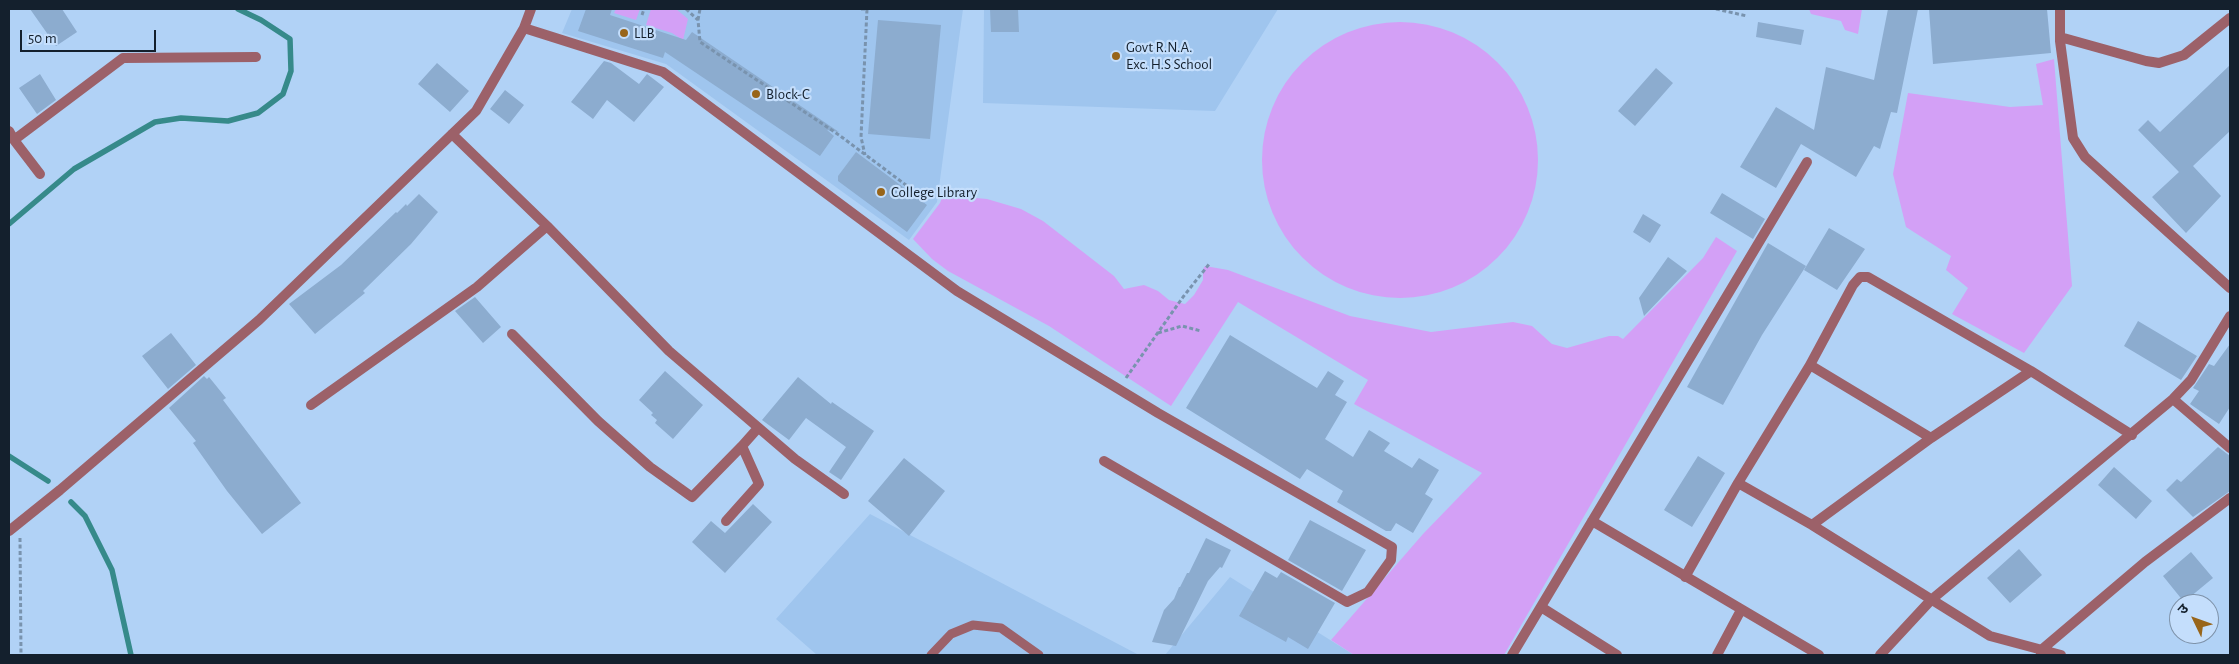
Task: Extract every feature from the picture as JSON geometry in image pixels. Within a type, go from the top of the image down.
[{"type":"street","points":[[9,531],[259,320],[476,111],[524,28],[531,9]]},
{"type":"street","points":[[2060,9],[2060,37],[2073,138],[2085,157],[2230,288]]},
{"type":"street","points":[[2060,37],[2159,63],[2184,55],[2230,18]]},
{"type":"street","points":[[524,28],[663,72],[957,291],[1118,389],[1392,546],[1390,560],[1368,592],[1347,602],[1104,461]]},
{"type":"street","points":[[40,174],[12,136],[124,58],[256,57]]},
{"type":"street","points":[[452,134],[547,226],[669,351],[758,428],[844,494]]},
{"type":"street","points":[[1512,655],[1807,162]]},
{"type":"street","points":[[311,405],[477,286],[547,226]]},
{"type":"street","points":[[1685,577],[1738,483],[1810,365],[1853,285],[1860,277],[1864,276],[2031,370],[2132,435]]},
{"type":"street","points":[[1880,655],[1931,600],[2173,399],[2191,380],[2230,316]]},
{"type":"street","points":[[512,334],[598,421],[650,467],[692,497],[758,428]]},
{"type":"street","points":[[1810,365],[1931,438]]},
{"type":"street","points":[[1812,525],[1931,438],[2031,370]]},
{"type":"street","points":[[2173,399],[2230,448]]},
{"type":"street","points":[[726,521],[759,484],[742,446]]},
{"type":"street","points":[[1738,483],[1812,525],[1990,636],[2040,651],[2061,655]]},
{"type":"street","points":[[2040,651],[2145,562],[2230,498]]},
{"type":"street","points":[[1592,521],[1819,655]]},
{"type":"street","points":[[1541,607],[1617,655]]},
{"type":"street","points":[[1717,655],[1741,610]]},
{"type":"lane","points":[[931,655],[951,634],[973,625],[1001,628],[1038,655]]},
{"type":"path","points":[[642,16],[644,9]]},
{"type":"path","points":[[686,9],[698,20]]},
{"type":"path","points":[[700,9],[698,20],[700,42],[865,155],[926,200]]},
{"type":"path","points":[[861,9],[867,9],[861,137],[865,155]]},
{"type":"path","points":[[1716,9],[1747,16]]},
{"type":"path","points":[[1118,389],[1210,264]]},
{"type":"path","points":[[1158,333],[1182,326],[1201,331]]},
{"type":"path","points":[[20,522],[20,655]]},
{"type":"shaded area","points":[[572,9],[963,9],[937,202],[909,240],[666,64],[562,33]]},
{"type":"shaded area","points":[[616,9],[640,9],[636,20],[614,13]]},
{"type":"shaded area","points":[[651,9],[676,9],[688,19],[683,40],[672,33],[646,25]]},
{"type":"shaded area","name":"Govt R.N.A. Exc. H.S School","points":[[984,9],[1278,9],[1215,111],[983,103]]},
{"type":"shaded area","points":[[1809,9],[1862,9],[1858,34],[1845,30],[1841,21],[1811,14]]},
{"type":"shaded area","points":[[1400,22],[1427,25],[1453,33],[1476,46],[1497,63],[1514,84],[1527,107],[1535,133],[1538,160],[1535,187],[1527,213],[1514,236],[1497,257],[1476,274],[1453,287],[1427,295],[1400,298],[1373,295],[1347,287],[1324,274],[1303,257],[1286,236],[1273,213],[1265,187],[1262,160],[1265,133],[1273,107],[1286,84],[1303,63],[1324,46],[1347,33],[1373,25]]},
{"type":"shaded area","points":[[2054,59],[2072,286],[2024,353],[1952,314],[1968,288],[1946,270],[1951,256],[1906,227],[1893,174],[1908,93],[2010,107],[2043,105],[2036,64]]},
{"type":"shaded area","points":[[943,195],[987,199],[1021,209],[1043,221],[1114,276],[1124,289],[1144,285],[1158,291],[1169,300],[1185,304],[1194,295],[1203,280],[1203,269],[1205,266],[1228,270],[1350,316],[1431,332],[1513,322],[1532,326],[1552,344],[1567,348],[1609,336],[1618,336],[1623,339],[1703,258],[1716,237],[1737,251],[1504,655],[1354,655],[1331,640],[1423,534],[1482,473],[1354,404],[1368,380],[1238,302],[1171,406],[1049,326],[948,271],[932,259],[913,239],[940,203]]},
{"type":"shaded area","points":[[870,514],[1139,655],[817,655],[776,619]]},
{"type":"shaded area","points":[[1230,577],[1354,655],[1165,655]]},
{"type":"building","points":[[30,9],[62,9],[77,32],[56,46]]},
{"type":"building","name":"Block-C","points":[[586,9],[612,9],[610,15],[686,40],[692,32],[839,132],[827,130],[834,136],[820,156],[665,52],[663,58],[578,31]]},
{"type":"building","points":[[990,9],[1018,9],[1019,32],[991,32]]},
{"type":"building","points":[[1888,9],[1918,9],[1897,113],[1891,112],[1880,149],[1874,146],[1856,177],[1801,144],[1776,188],[1740,167],[1776,107],[1814,130],[1826,67],[1874,80]]},
{"type":"building","points":[[1929,9],[2047,9],[2051,53],[1933,64]]},
{"type":"building","points":[[878,20],[941,25],[930,139],[868,134]]},
{"type":"building","points":[[1758,22],[1804,30],[1801,45],[1756,37]]},
{"type":"building","points":[[604,61],[611,63],[639,84],[647,74],[664,87],[634,122],[607,100],[593,119],[571,102]]},
{"type":"building","points":[[437,63],[469,91],[450,112],[418,84]]},
{"type":"building","points":[[2230,65],[2230,131],[2193,166],[2221,196],[2186,233],[2152,197],[2179,172],[2138,130],[2148,120],[2160,132]]},
{"type":"building","points":[[1656,68],[1673,83],[1635,126],[1618,111]]},
{"type":"building","points":[[40,74],[56,100],[37,114],[19,88]]},
{"type":"building","points":[[505,90],[524,105],[509,124],[490,109]]},
{"type":"building","name":"College Library","points":[[856,152],[927,205],[907,232],[838,181],[838,176]]},
{"type":"building","points":[[1722,193],[1765,219],[1753,239],[1710,213]]},
{"type":"building","points":[[419,194],[438,212],[411,244],[363,291],[365,293],[315,334],[289,304],[341,265],[396,212],[406,204],[407,206]]},
{"type":"building","points":[[1643,214],[1661,225],[1650,243],[1633,232]]},
{"type":"building","points":[[1829,228],[1865,249],[1837,290],[1804,270]]},
{"type":"building","points":[[1768,243],[1806,266],[1762,335],[1723,405],[1687,387]]},
{"type":"building","points":[[1668,257],[1687,271],[1644,316],[1639,298]]},
{"type":"building","points":[[475,297],[501,327],[483,343],[455,311]]},
{"type":"building","points":[[2138,321],[2197,356],[2181,380],[2124,346]]},
{"type":"building","points":[[171,333],[196,365],[168,389],[142,356]]},
{"type":"building","points":[[1230,335],[1317,388],[1328,371],[1344,381],[1335,395],[1347,402],[1325,439],[1353,457],[1369,430],[1390,443],[1384,451],[1412,468],[1419,458],[1439,470],[1425,494],[1433,499],[1413,533],[1396,523],[1391,531],[1386,531],[1337,502],[1343,491],[1307,469],[1300,479],[1186,408]]},
{"type":"building","points":[[2230,344],[2230,407],[2219,424],[2190,404],[2199,391],[2193,388],[2209,364],[2214,366]]},
{"type":"building","points":[[665,371],[703,405],[673,439],[655,423],[657,420],[651,415],[653,413],[639,400]]},
{"type":"building","points":[[204,376],[207,379],[209,377],[226,398],[223,400],[301,503],[262,534],[227,491],[193,443],[196,441],[169,408]]},
{"type":"building","points":[[798,377],[831,404],[832,402],[874,431],[841,480],[829,472],[846,447],[806,418],[789,440],[762,420]]},
{"type":"building","points":[[2218,447],[2230,456],[2230,491],[2193,517],[2166,490],[2177,479],[2181,482]]},
{"type":"building","points":[[1698,456],[1725,473],[1692,527],[1664,510]]},
{"type":"building","points":[[904,458],[945,491],[909,536],[868,501]]},
{"type":"building","points":[[2114,467],[2152,501],[2136,519],[2098,485]]},
{"type":"building","points":[[753,504],[772,522],[725,573],[692,542],[711,521],[725,533]]},
{"type":"building","points":[[1310,520],[1366,550],[1342,591],[1288,560]]},
{"type":"building","points":[[1206,538],[1231,550],[1222,568],[1220,567],[1208,581],[1176,646],[1152,642],[1164,610],[1174,599]]},
{"type":"building","points":[[2019,549],[2042,575],[2010,603],[1987,578]]},
{"type":"building","points":[[2191,552],[2213,578],[2194,594],[2178,594],[2163,576]]},
{"type":"building","points":[[1265,571],[1277,578],[1281,572],[1335,603],[1308,649],[1288,637],[1286,642],[1239,616]]},
{"type":"waterway","points":[[9,224],[74,169],[155,122],[181,118],[228,121],[258,113],[283,94],[291,71],[290,39],[261,20],[238,9]]},
{"type":"waterway","points":[[9,456],[48,481]]},
{"type":"waterway","points":[[71,502],[85,516],[112,570],[131,655]]},
{"type":"place","name":"LLB","points":[[624,33]]},
{"type":"place","name":"Govt R.N.A. Exc. H.S School","points":[[1116,56]]},
{"type":"place","name":"Block-C","points":[[756,94]]},
{"type":"place","name":"College Library","points":[[881,192]]}]
